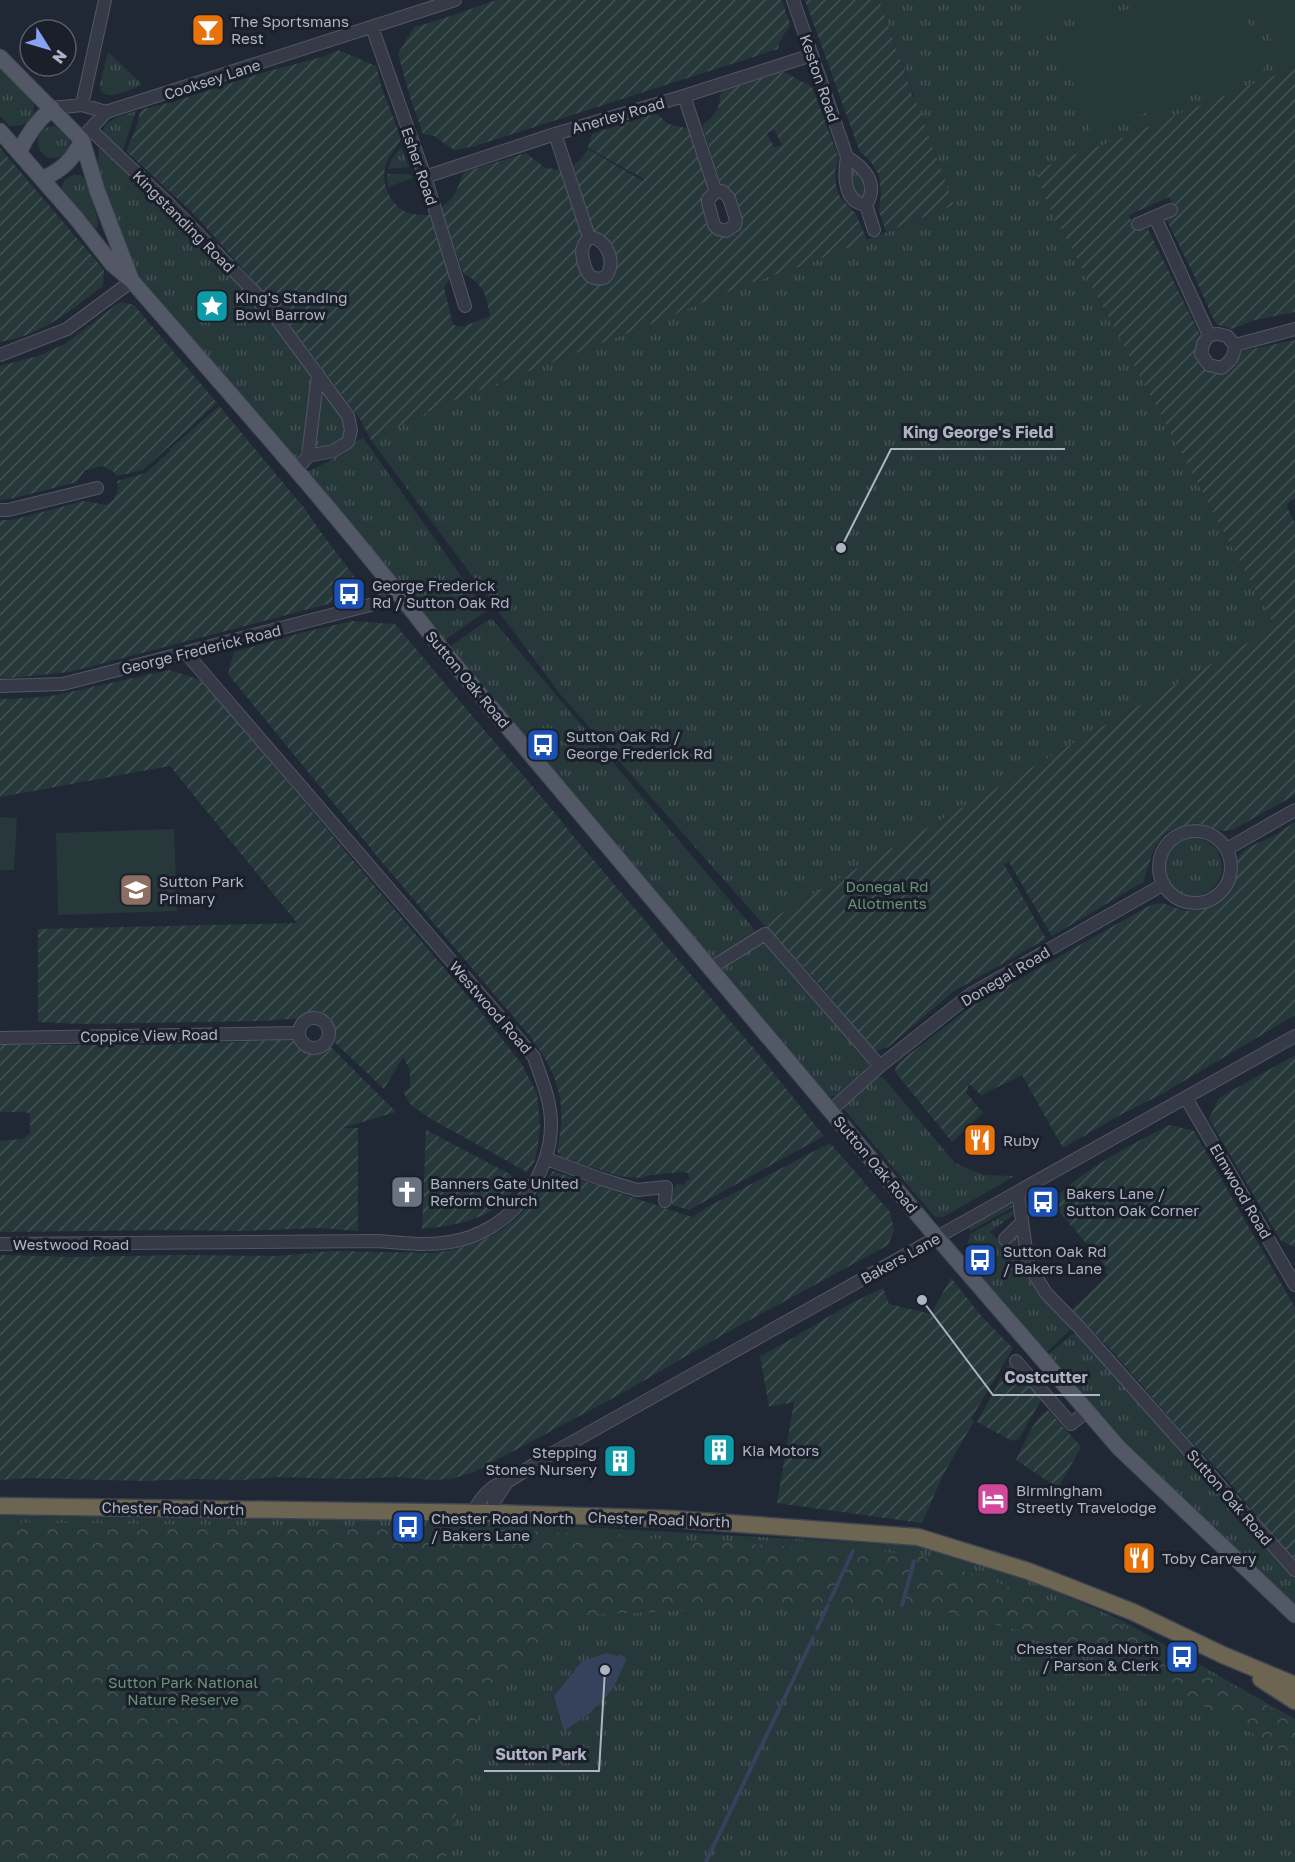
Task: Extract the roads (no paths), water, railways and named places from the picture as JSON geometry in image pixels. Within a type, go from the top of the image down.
[{"type":"highway","name":"Chester Road North","points":[[0,1506],[493,1513],[685,1519],[918,1537],[1043,1576],[1133,1612],[1222,1655],[1295,1685]]},
{"type":"highway","name":"Chester Road North","points":[[1222,1655],[1295,1701]]},
{"type":"main road","name":"Kingstanding Road","points":[[0,57],[52,108],[86,134],[97,190],[132,282]]},
{"type":"main road","points":[[19,153],[27,135],[40,118],[52,108]]},
{"type":"main road","name":"Kingstanding Road","points":[[0,131],[76,218],[112,264],[132,282],[296,471]]},
{"type":"main road","points":[[42,179],[68,164],[86,134]]},
{"type":"main road","name":"Sutton Oak Road","points":[[296,471],[397,590],[441,648],[937,1237],[1119,1448],[1295,1615]]},
{"type":"street","points":[[82,105],[105,0]]},
{"type":"street","name":"Cooksey Lane","points":[[86,134],[106,112],[455,0]]},
{"type":"street","name":"Keston Road","points":[[793,0],[847,157],[844,178],[850,197],[858,204],[866,205]]},
{"type":"street","name":"Esher Road","points":[[372,27],[425,177],[465,306]]},
{"type":"street","name":"Anerley Road","points":[[425,177],[555,134],[812,55]]},
{"type":"street","points":[[684,96],[716,192]]},
{"type":"street","points":[[52,108],[82,105],[106,112]]},
{"type":"street","name":"Kingstanding Road","points":[[86,134],[170,206],[265,303],[348,416],[351,430],[348,442],[333,451],[308,456]]},
{"type":"street","points":[[555,134],[589,237]]},
{"type":"street","name":"Keston Road","points":[[847,157],[864,169],[870,182],[871,196],[866,205],[874,230]]},
{"type":"street","points":[[1138,224],[1171,210]]},
{"type":"street","points":[[1155,217],[1209,335]]},
{"type":"street","points":[[0,355],[67,328],[132,282]]},
{"type":"street","points":[[1234,345],[1295,329]]},
{"type":"street","points":[[1209,335],[1227,336],[1234,345],[1231,361],[1221,368],[1209,365],[1202,354],[1203,344],[1209,335]]},
{"type":"street","points":[[296,471],[308,456],[318,374]]},
{"type":"street","points":[[0,510],[97,488]]},
{"type":"street","name":"George Frederick Road","points":[[0,686],[63,684],[378,603],[397,590]]},
{"type":"street","name":"Westwood Road","points":[[0,1244],[365,1241],[419,1244],[452,1242],[480,1234],[507,1216],[525,1196],[547,1159],[551,1123],[545,1089],[534,1057],[186,653]]},
{"type":"street","points":[[1227,849],[1295,810]]},
{"type":"street","points":[[1206,832],[1227,849],[1232,865],[1228,881],[1222,891],[1205,902],[1185,901],[1172,894],[1164,884],[1160,870],[1160,858],[1172,840],[1183,833],[1206,832]]},
{"type":"street","name":"Donegal Road","points":[[831,1110],[880,1066],[971,994],[1164,884]]},
{"type":"street","points":[[711,968],[765,934],[880,1066]]},
{"type":"street","name":"Coppice View Road","points":[[0,1038],[297,1033]]},
{"type":"street","name":"Bakers Lane","points":[[473,1513],[479,1501],[502,1482],[507,1482],[556,1452],[1295,1036]]},
{"type":"street","name":"Elmwood Road","points":[[1186,1098],[1290,1266],[1295,1285]]},
{"type":"street","points":[[547,1159],[637,1190],[671,1186],[665,1201]]},
{"type":"street","name":"Sutton Oak Road","points":[[1018,1192],[1028,1264],[1046,1293],[1079,1327],[1295,1570]]},
{"type":"street","points":[[1005,1239],[1021,1223]]},
{"type":"street","points":[[1026,1373],[1042,1358]]},
{"type":"street","points":[[1016,1361],[1071,1424],[1087,1411]]},
{"type":"street","points":[[493,1513],[494,1502],[507,1482]]},
{"type":"water","points":[[606,1653],[627,1658],[613,1689],[589,1714],[564,1731],[554,1696],[582,1661]]},
{"type":"waterway","points":[[830,1600],[853,1551]]},
{"type":"waterway","points":[[902,1605],[914,1561]]},
{"type":"waterway","points":[[817,1629],[828,1605]]},
{"type":"waterway","points":[[706,1862],[813,1638]]},
{"type":"place","name":"The Sportsmans Rest","points":[[208,30]]},
{"type":"place","name":"King's Standing Bowl Barrow","points":[[212,306]]},
{"type":"place","name":"King George's Field","points":[[841,548]]},
{"type":"place","name":"George Frederick Rd / Sutton Oak Rd","points":[[349,594]]},
{"type":"place","name":"Sutton Oak Rd / George Frederick Rd","points":[[543,745]]},
{"type":"place","name":"Sutton Park Primary","points":[[136,890]]},
{"type":"place","name":"Ruby","points":[[980,1140]]},
{"type":"place","name":"Banners Gate United Reform Church","points":[[407,1192]]},
{"type":"place","name":"Bakers Lane / Sutton Oak Corner","points":[[1043,1202]]},
{"type":"place","name":"Sutton Oak Rd / Bakers Lane","points":[[980,1260]]},
{"type":"place","name":"Costcutter","points":[[922,1300]]},
{"type":"place","name":"Kia Motors","points":[[719,1450]]},
{"type":"place","name":"Stepping Stones Nursery","points":[[620,1461]]},
{"type":"place","name":"Birmingham Streetly Travelodge","points":[[993,1499]]},
{"type":"place","name":"Chester Road North / Bakers Lane","points":[[408,1527]]},
{"type":"place","name":"Toby Carvery","points":[[1139,1558]]},
{"type":"place","name":"Chester Road North / Parson & Clerk","points":[[1182,1657]]},
{"type":"place","name":"Sutton Park","points":[[605,1670]]},
{"type":"park label","name":"Donegal Rd Allotments","points":[[887,894]]},
{"type":"park label","name":"Sutton Park National Nature Reserve","points":[[183,1690]]}]
